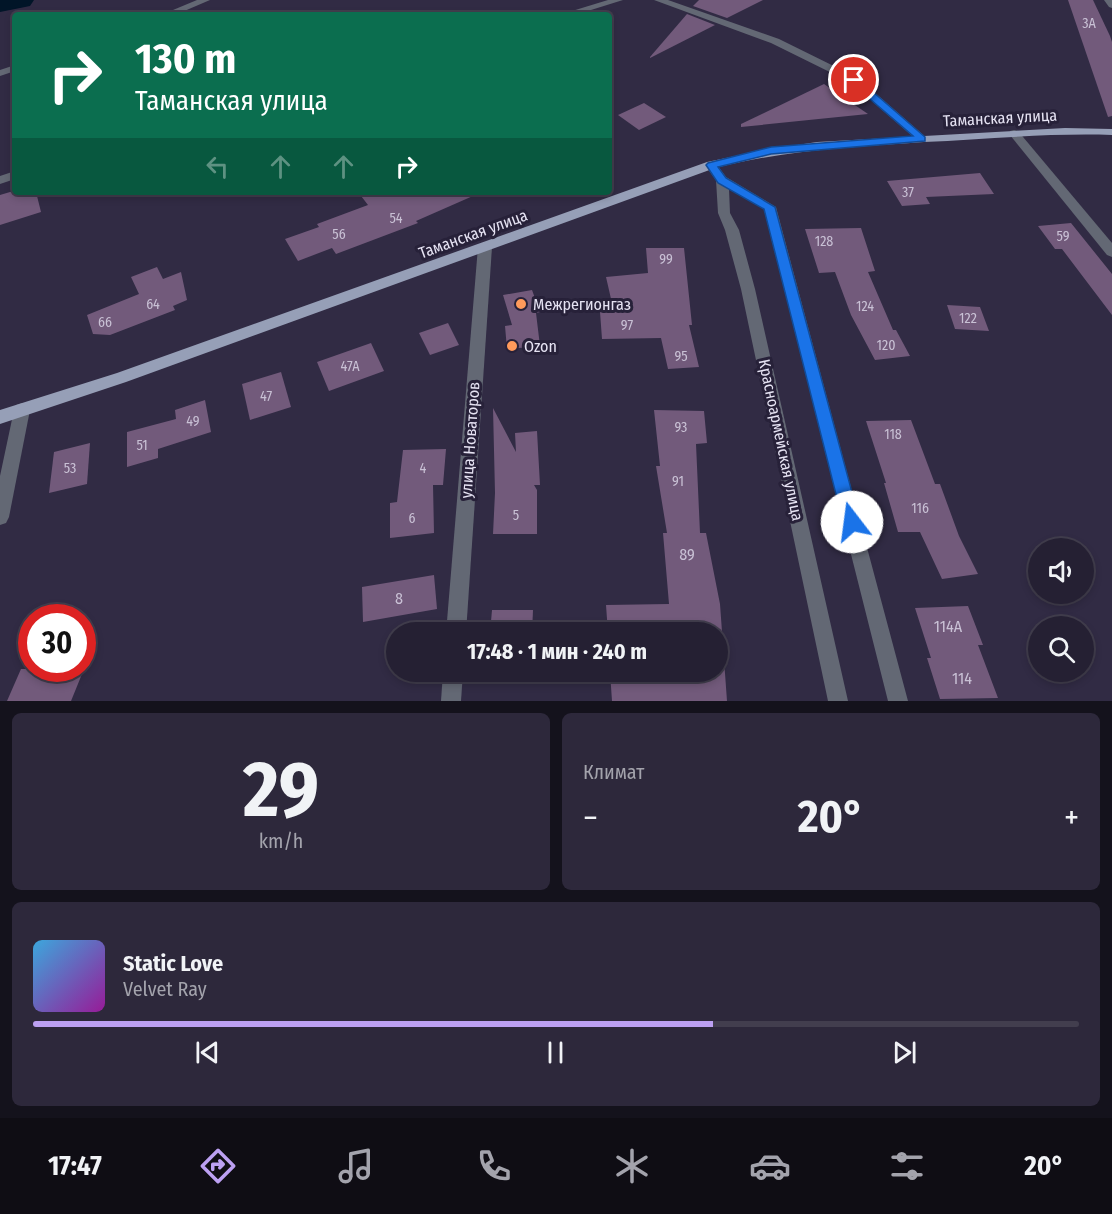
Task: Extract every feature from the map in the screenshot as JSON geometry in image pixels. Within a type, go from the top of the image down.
[{"type":"main road","name":"Таманская улица","points":[[0,417],[121,378],[711,165],[771,150],[1014,133],[1078,130],[1112,132]]},
{"type":"street","points":[[174,12],[205,0]]},
{"type":"street","points":[[575,12],[618,0]]},
{"type":"street","points":[[659,0],[775,41],[854,80],[922,139]]},
{"type":"street","points":[[1109,0],[1112,5]]},
{"type":"street","points":[[1014,133],[1112,252]]},
{"type":"street","points":[[711,165],[722,180],[770,207],[898,701]]},
{"type":"street","name":"Красноармейская улица","points":[[722,180],[724,213],[732,230],[748,289],[838,701]]},
{"type":"street","name":"улица Новаторов","points":[[457,622],[485,247]]},
{"type":"street","points":[[0,517],[22,410]]},
{"type":"street","points":[[450,701],[452,682]]},
{"type":"building","points":[[699,0],[763,0],[727,18],[693,6]]},
{"type":"building","points":[[1068,0],[1093,0],[1110,36],[1112,42],[1112,116],[1108,117]]},
{"type":"building","points":[[687,14],[715,25],[650,58],[650,57]]},
{"type":"building","points":[[824,84],[868,114],[741,127],[741,124]]},
{"type":"building","points":[[644,103],[666,117],[639,130],[618,115]]},
{"type":"building","points":[[980,173],[994,194],[926,197],[930,204],[902,206],[887,181]]},
{"type":"building","points":[[12,192],[12,195],[37,195],[41,212],[0,225],[0,195]]},
{"type":"building","points":[[360,195],[475,195],[416,221],[418,223],[336,254],[332,248],[298,261],[285,239],[368,205]]},
{"type":"building","points":[[1071,223],[1112,274],[1112,315],[1062,249],[1055,249],[1038,226]]},
{"type":"building","points":[[861,228],[875,271],[868,272],[893,330],[896,330],[910,356],[875,360],[851,315],[835,272],[819,273],[805,229]]},
{"type":"building","points":[[646,248],[684,248],[692,325],[689,325],[699,367],[668,369],[661,338],[602,339],[600,312],[614,312],[606,277],[648,273]]},
{"type":"building","points":[[157,267],[163,279],[181,272],[187,300],[173,306],[175,310],[110,335],[93,334],[87,315],[139,294],[131,277]]},
{"type":"building","points":[[532,290],[540,312],[536,313],[540,346],[507,349],[505,326],[512,325],[503,295]]},
{"type":"building","points":[[947,305],[980,307],[989,331],[955,329]]},
{"type":"building","points":[[448,323],[459,345],[430,355],[419,333]]},
{"type":"building","points":[[371,343],[384,371],[329,391],[317,362]]},
{"type":"building","points":[[281,372],[291,407],[250,420],[242,384]]},
{"type":"building","points":[[205,400],[211,432],[158,449],[158,458],[127,467],[127,432],[176,419],[175,410]]},
{"type":"building","points":[[493,408],[516,452],[515,433],[537,431],[540,485],[534,485],[537,490],[537,534],[493,534],[495,493]]},
{"type":"building","points":[[654,410],[704,411],[707,443],[696,444],[700,533],[706,533],[721,622],[607,622],[606,605],[669,604],[663,533],[667,533],[656,466],[660,466]]},
{"type":"building","points":[[911,420],[935,484],[940,484],[959,536],[978,574],[942,579],[920,532],[898,532],[884,483],[886,483],[866,421]]},
{"type":"building","points":[[90,443],[87,484],[49,493],[54,452]]},
{"type":"building","points":[[446,449],[443,485],[433,485],[434,533],[390,538],[390,503],[397,502],[403,450]]},
{"type":"building","points":[[434,575],[437,609],[363,622],[362,587]]},
{"type":"building","points":[[968,606],[983,645],[978,645],[998,698],[940,699],[927,658],[931,658],[915,608]]},
{"type":"building","points":[[492,610],[533,610],[532,622],[491,622]]},
{"type":"building","points":[[18,676],[18,682],[79,682],[71,701],[7,701]]},
{"type":"building","points":[[611,682],[726,682],[727,701],[612,701]]},
{"type":"waterway","points":[[0,3],[19,0]]},
{"type":"place","name":"Межрегионгаз","points":[[521,304]]},
{"type":"place","name":"Ozon","points":[[512,346]]},
{"type":"route","points":[[852,522],[770,207],[722,180],[711,165],[771,150],[922,139],[854,80]]}]
